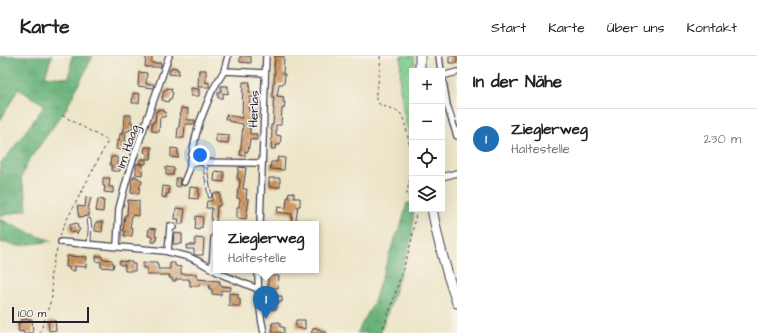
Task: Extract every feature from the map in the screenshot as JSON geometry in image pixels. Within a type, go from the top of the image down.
[{"type":"main road","points":[[420,56],[420,68]]},
{"type":"main road","points":[[433,212],[447,274],[457,303]]},
{"type":"street","name":"Im Haag","points":[[117,246],[119,208],[130,168],[169,56]]},
{"type":"street","points":[[184,182],[189,170],[200,121],[212,91],[224,71],[228,56]]},
{"type":"street","name":"Herlas","points":[[260,221],[266,56]]},
{"type":"street","points":[[439,56],[441,68]]},
{"type":"street","points":[[224,71],[265,73]]},
{"type":"street","points":[[445,75],[457,72]]},
{"type":"street","points":[[445,93],[447,105],[457,136]]},
{"type":"street","points":[[190,162],[262,163]]},
{"type":"street","points":[[445,176],[457,173]]},
{"type":"street","points":[[168,252],[170,226],[172,227]]},
{"type":"street","points":[[60,242],[117,246],[168,252],[189,257],[212,268],[213,253]]},
{"type":"street","points":[[220,273],[258,289]]},
{"type":"street","points":[[258,273],[261,321],[264,333]]},
{"type":"lane","points":[[204,162],[210,196]]},
{"type":"lane","points":[[89,244],[90,220]]},
{"type":"path","points":[[380,56],[381,60],[375,97],[376,101],[380,105],[395,110],[401,114],[409,146]]},
{"type":"path","points":[[40,333],[52,297],[50,278],[63,227],[108,141],[60,114]]},
{"type":"path","points":[[409,180],[406,192],[407,197],[409,198]]},
{"type":"path","points":[[381,333],[388,317],[409,251],[413,237],[416,212]]},
{"type":"green space","points":[[0,56],[52,56],[45,76],[69,78],[72,56],[93,56],[66,109],[27,163],[21,179],[26,195],[27,210],[0,216],[0,163],[6,158],[45,105],[18,89],[0,121]]},
{"type":"green space","points":[[401,56],[414,56],[415,68],[409,68],[409,136],[404,114],[400,87]]},
{"type":"green space","points":[[407,203],[409,203],[409,212],[414,212],[412,237],[385,321],[380,333],[357,333],[373,304],[393,243],[402,222]]},
{"type":"green space","points":[[0,219],[27,232],[52,241],[19,246],[0,242]]},
{"type":"building","points":[[146,56],[152,56],[152,63],[161,63],[161,67],[145,67]]},
{"type":"building","points":[[240,56],[251,56],[251,63],[240,62]]},
{"type":"building","points":[[275,56],[284,56],[284,84],[279,84],[277,96],[284,97],[283,102],[285,102],[284,109],[282,108],[281,125],[276,125],[276,135],[281,136],[280,145],[276,145],[275,149],[271,149],[271,125],[273,125],[274,108],[274,97],[272,97]]},
{"type":"building","points":[[449,56],[457,56],[457,63],[449,63]]},
{"type":"building","points":[[172,67],[179,70],[178,75],[169,74]]},
{"type":"building","points":[[199,70],[206,70],[206,83],[209,82],[209,87],[198,87]]},
{"type":"building","points":[[139,72],[147,73],[146,84],[154,84],[153,88],[138,86]]},
{"type":"building","points":[[243,82],[250,82],[249,92],[258,93],[258,97],[250,97],[249,111],[258,111],[258,118],[250,118],[250,134],[257,134],[257,140],[250,139],[248,152],[245,151],[245,156],[240,155],[243,124],[225,119],[226,115],[242,118]]},
{"type":"building","points":[[221,86],[228,86],[228,94],[223,93],[223,98],[218,98],[218,92],[221,92]]},
{"type":"building","points":[[167,88],[172,89],[171,92],[173,93],[168,102],[162,100],[164,90]]},
{"type":"building","points":[[191,88],[199,89],[199,96],[191,96]]},
{"type":"building","points":[[133,93],[140,94],[139,103],[132,103]]},
{"type":"building","points":[[181,108],[188,109],[187,120],[195,120],[195,124],[185,124],[184,138],[177,138],[179,127]]},
{"type":"building","points":[[158,109],[166,112],[165,117],[160,117],[159,132],[152,131],[152,122],[155,122],[156,111],[158,111]]},
{"type":"building","points":[[125,115],[131,115],[131,123],[133,123],[132,130],[130,129],[129,131],[126,131],[125,144],[127,145],[127,151],[116,149],[117,141],[119,141],[120,134],[122,134],[123,128],[124,129]]},
{"type":"building","points":[[216,134],[229,135],[228,143],[216,142]]},
{"type":"building","points":[[145,147],[152,147],[151,159],[147,159],[147,153],[144,152]]},
{"type":"building","points":[[171,148],[178,149],[178,158],[171,157]]},
{"type":"building","points":[[111,157],[117,157],[117,165],[120,167],[120,171],[112,171],[112,165],[110,165]]},
{"type":"building","points":[[278,157],[285,158],[284,170],[270,169],[271,162],[277,162]]},
{"type":"building","points":[[140,159],[146,159],[146,164],[139,164]]},
{"type":"building","points":[[136,164],[143,164],[142,175],[136,174]]},
{"type":"building","points":[[166,167],[174,168],[173,175],[166,175]]},
{"type":"building","points":[[239,167],[246,168],[243,189],[247,189],[246,199],[249,199],[246,219],[237,218],[237,207],[239,207],[240,199],[237,198],[240,180],[237,178]]},
{"type":"building","points":[[215,171],[224,172],[224,182],[214,181]]},
{"type":"building","points":[[134,175],[142,181],[139,194],[131,193],[132,178],[134,178]]},
{"type":"building","points":[[103,178],[110,178],[109,187],[113,187],[113,193],[104,192],[105,186],[103,186]]},
{"type":"building","points":[[176,178],[180,178],[180,187],[176,186]]},
{"type":"building","points":[[269,178],[280,178],[280,187],[269,187]]},
{"type":"building","points":[[163,186],[169,187],[169,194],[166,194],[166,198],[162,197]]},
{"type":"building","points":[[190,187],[199,188],[198,199],[189,198]]},
{"type":"building","points":[[289,192],[294,193],[294,198],[300,198],[300,206],[298,206],[296,220],[311,221],[291,221],[292,214],[277,212],[278,207],[286,208]]},
{"type":"building","points":[[213,193],[220,193],[220,206],[217,206],[216,221],[213,221],[213,222],[211,222],[212,208],[206,208],[207,201],[212,201]]},
{"type":"building","points":[[86,197],[91,198],[88,209],[89,216],[79,217],[77,206],[85,207]]},
{"type":"building","points":[[98,199],[104,200],[103,212],[96,211]]},
{"type":"building","points":[[128,200],[139,201],[139,216],[132,215],[130,228],[133,229],[132,236],[124,236],[125,231],[123,231],[125,215],[127,215]]},
{"type":"building","points":[[176,208],[185,209],[183,224],[178,224],[179,219],[175,219]]},
{"type":"building","points":[[196,216],[203,217],[202,228],[200,227],[199,230],[195,229]]},
{"type":"building","points":[[96,222],[103,222],[102,232],[95,231]]},
{"type":"building","points":[[77,223],[78,228],[80,229],[77,234],[75,232],[71,233],[69,225]]},
{"type":"building","points":[[149,228],[156,229],[156,242],[152,242],[152,236],[148,236]]},
{"type":"building","points":[[174,233],[182,234],[182,244],[173,244]]},
{"type":"building","points":[[195,238],[204,239],[203,255],[194,255],[194,249],[186,249],[187,245],[195,245]]},
{"type":"building","points":[[67,256],[87,257],[86,267],[75,266],[75,271],[69,270],[69,267],[66,267]]},
{"type":"building","points":[[96,256],[102,256],[102,259],[112,260],[112,263],[114,263],[113,268],[101,267],[101,262],[96,261]]},
{"type":"building","points":[[120,261],[132,262],[132,264],[135,264],[135,271],[125,271],[125,265],[120,265]]},
{"type":"building","points":[[157,262],[158,269],[170,269],[170,263],[175,263],[175,266],[181,267],[181,274],[197,274],[197,279],[220,281],[219,285],[231,287],[230,291],[221,290],[221,295],[212,294],[212,289],[209,289],[210,285],[199,284],[199,286],[190,286],[189,279],[176,279],[176,281],[172,281],[172,278],[169,278],[170,275],[147,275],[147,268],[143,268],[143,263]]},
{"type":"building","points":[[268,276],[279,276],[278,288],[268,288]]},
{"type":"building","points":[[229,293],[238,294],[240,306],[229,306]]},
{"type":"building","points":[[269,296],[282,296],[282,302],[277,302],[277,309],[269,309]]},
{"type":"building","points":[[32,319],[33,333],[23,333],[23,331],[19,332],[18,323],[21,323],[21,320]]},
{"type":"building","points":[[55,320],[56,330],[49,331],[48,321]]},
{"type":"building","points":[[296,320],[305,320],[305,329],[296,328]]},
{"type":"building","points":[[280,322],[280,327],[284,327],[284,333],[272,333],[272,323]]},
{"type":"building","points":[[314,327],[327,333],[311,333]]},
{"type":"place","name":"Zieglerweg","points":[[266,319]]}]
